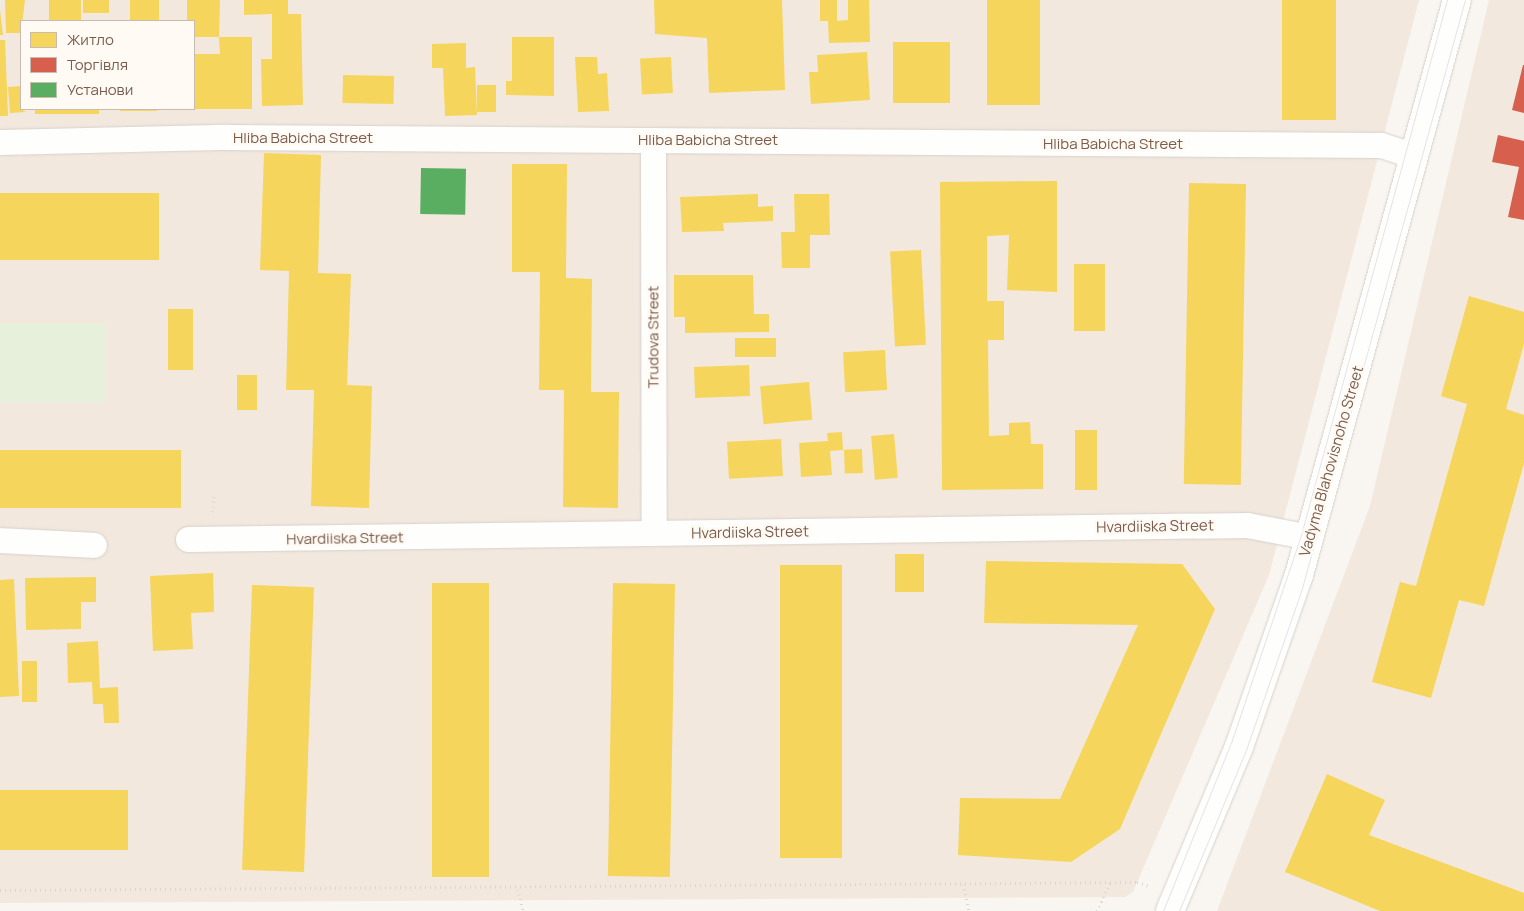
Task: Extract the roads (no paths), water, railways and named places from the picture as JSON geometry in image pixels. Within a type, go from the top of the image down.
[{"type":"street","name":"Vadyma Blahovisnoho Street","points":[[1170,911],[1239,747],[1310,537],[1457,0]]},
{"type":"street","name":"Hliba Babicha Street","points":[[0,142],[227,137],[1381,145],[1414,156]]},
{"type":"street","name":"Trudova Street","points":[[653,140],[654,533]]},
{"type":"street","name":"Hvardiiska Street","points":[[188,539],[1247,525],[1310,537]]},
{"type":"street","points":[[0,540],[94,545]]},
{"type":"tram line","points":[[1163,911],[1231,743],[1301,535],[1447,0]]},
{"type":"tram line","points":[[1179,911],[1246,750],[1302,588],[1465,0]]}]
